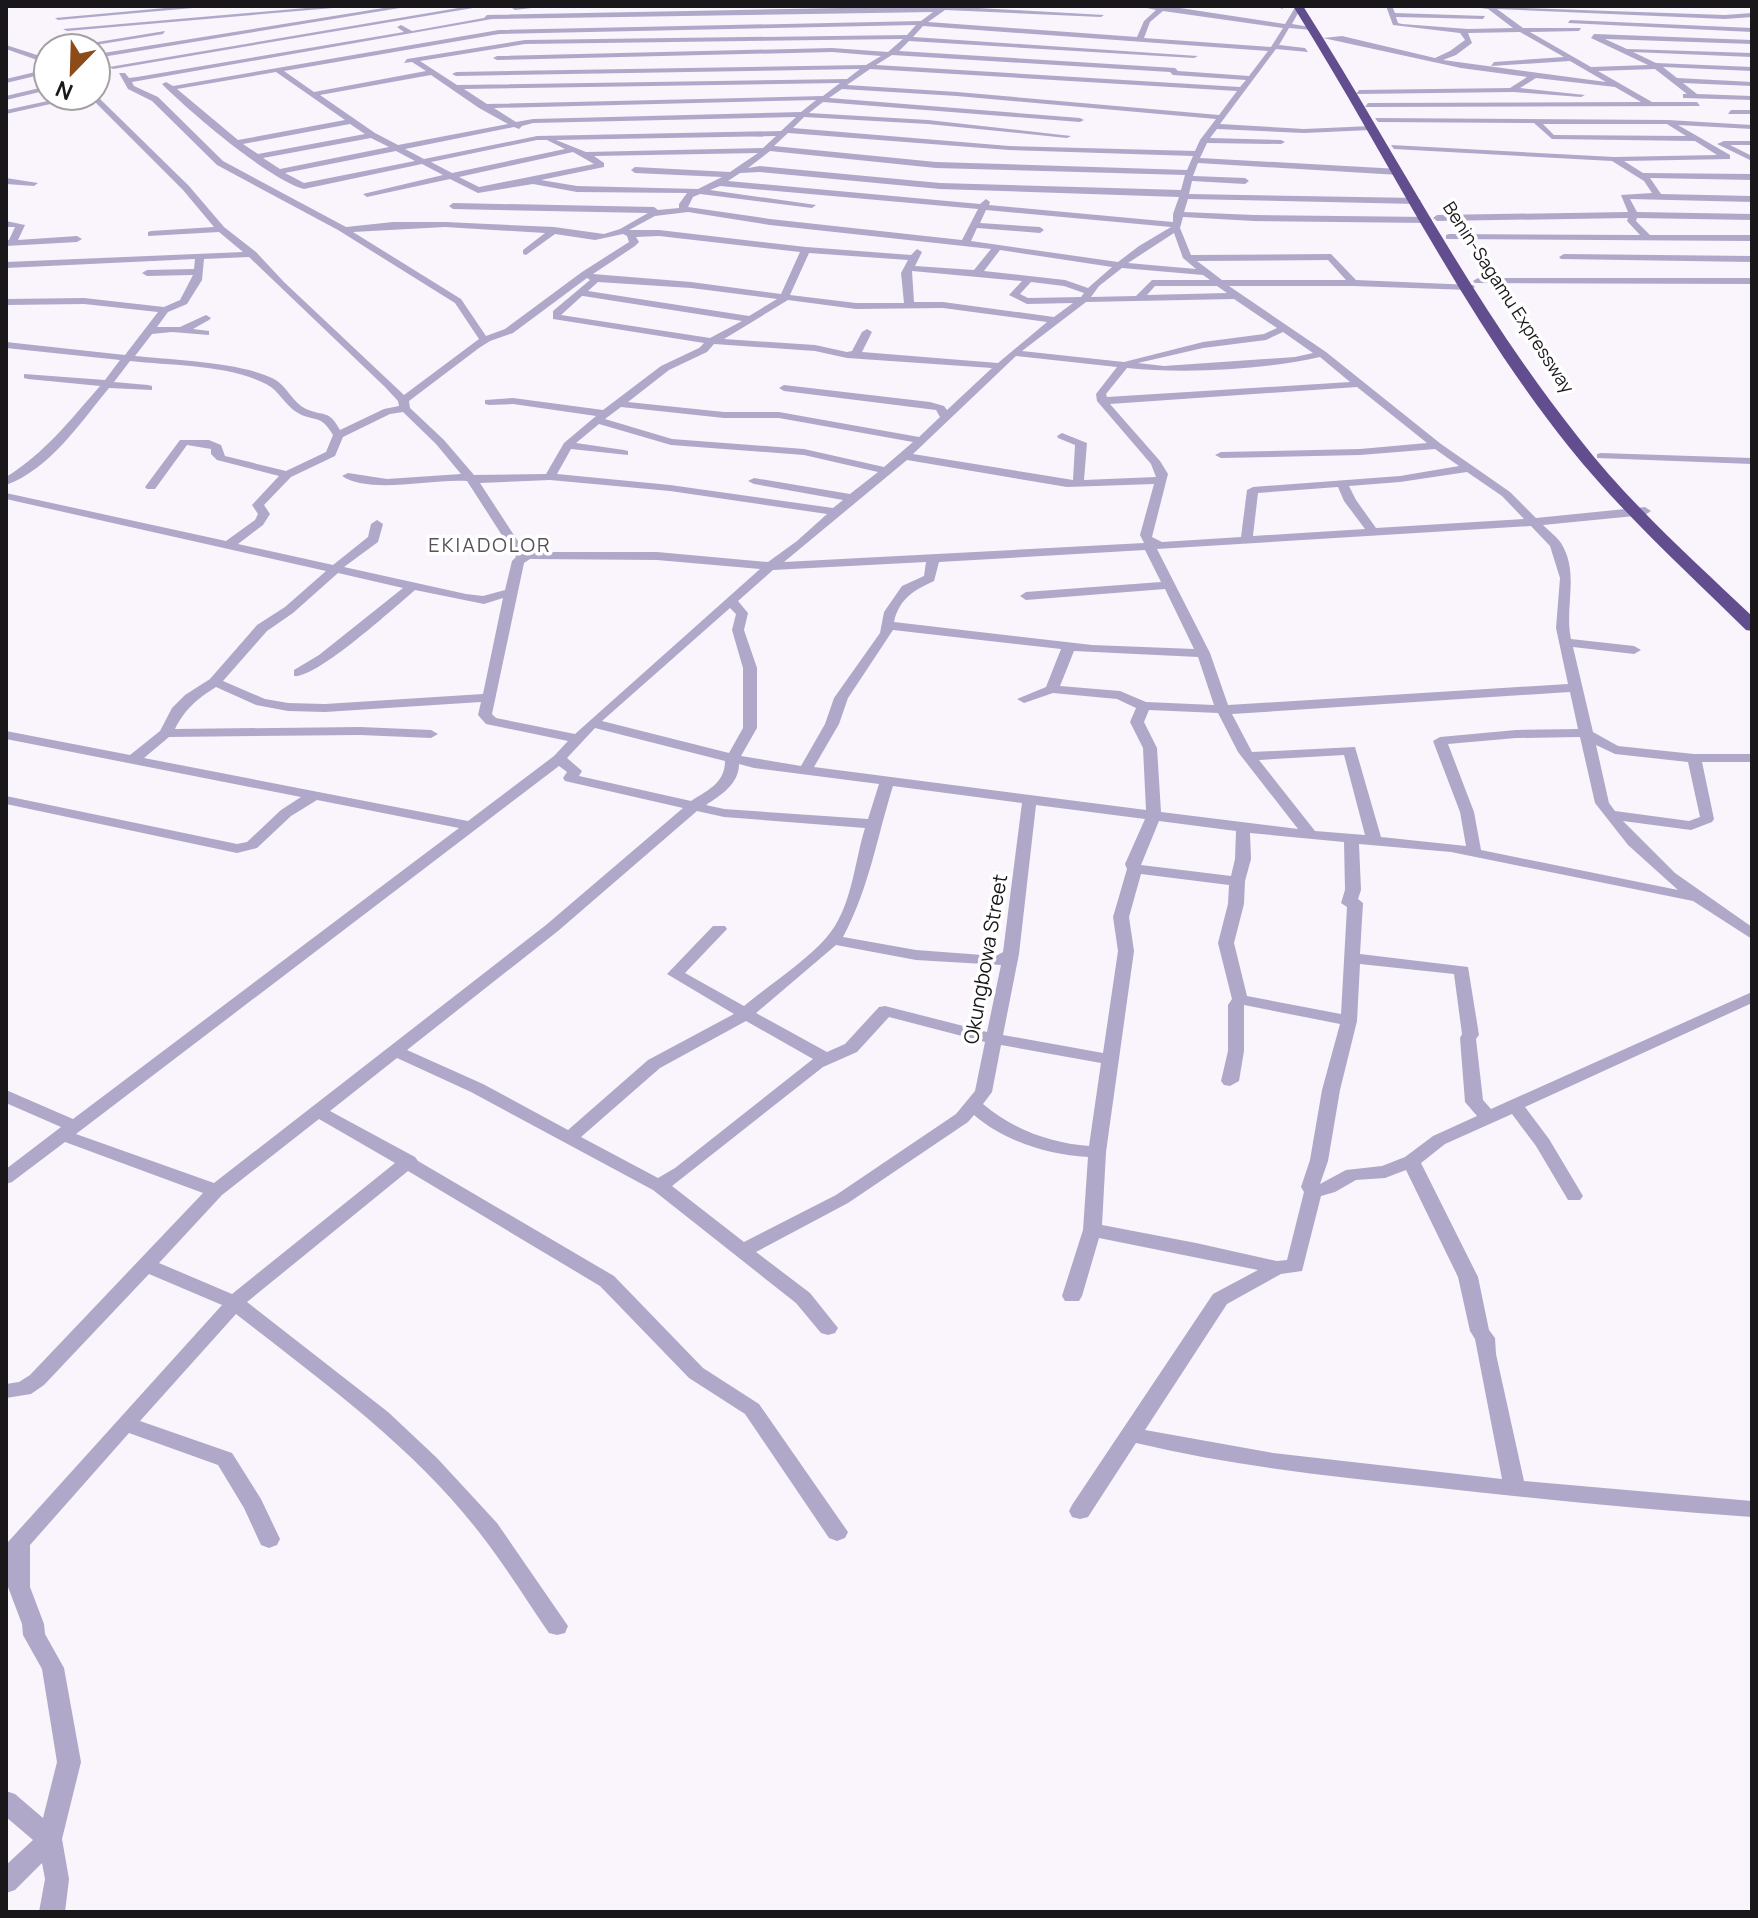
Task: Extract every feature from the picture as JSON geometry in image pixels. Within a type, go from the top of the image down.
[{"type":"highway","points":[[1298,6],[1374,124],[1417,201],[1474,284],[1511,356],[1554,417],[1643,515],[1752,626]]},
{"type":"highway","name":"Benin-Sagamu Expressway","points":[[1308,6],[1368,105],[1374,124],[1394,147],[1432,219],[1449,237],[1474,284],[1562,412],[1601,456],[1643,515],[1752,612]]},
{"type":"street","points":[[70,32],[52,11],[108,6]]},
{"type":"street","points":[[67,29],[357,6],[411,33]]},
{"type":"street","points":[[112,59],[409,6]]},
{"type":"street","points":[[112,60],[485,11],[545,6]]},
{"type":"street","points":[[1092,37],[1101,15],[1111,6]]},
{"type":"street","points":[[1141,6],[1312,28]]},
{"type":"street","points":[[1298,6],[1274,48],[1240,89],[1195,157],[1177,219],[1188,258],[1236,296],[1322,354],[1437,446],[1506,494],[1556,545],[1566,578],[1562,628],[1602,803],[1648,858],[1697,898],[1752,934]]},
{"type":"street","points":[[1389,6],[1395,34]]},
{"type":"street","points":[[1468,6],[1585,9],[1684,16],[1752,15]]},
{"type":"street","points":[[1490,6],[1500,17],[1590,69],[1642,105],[1696,134],[1727,157]]},
{"type":"street","points":[[1626,6],[1637,13]]},
{"type":"street","points":[[1669,6],[1684,16]]},
{"type":"street","points":[[1732,6],[1752,15]]},
{"type":"street","points":[[58,18],[201,7]]},
{"type":"street","points":[[684,208],[697,191],[719,183],[746,165],[822,99],[890,53],[943,8]]},
{"type":"street","points":[[127,80],[411,33],[485,11],[943,8],[1101,15]]},
{"type":"street","points":[[1140,40],[1147,21],[1162,8]]},
{"type":"street","points":[[1560,10],[1579,29],[1657,66],[1678,80],[1696,100]]},
{"type":"street","points":[[485,11],[506,31]]},
{"type":"street","points":[[1393,15],[1500,17]]},
{"type":"street","points":[[1163,84],[1202,45],[1202,30],[1208,17]]},
{"type":"street","points":[[1571,23],[1752,30]]},
{"type":"street","points":[[172,88],[506,31],[922,24],[1305,50]]},
{"type":"street","points":[[112,41],[200,26]]},
{"type":"street","points":[[1378,47],[1395,34],[1579,29]]},
{"type":"street","points":[[1435,60],[1453,53],[1469,41],[1463,31]]},
{"type":"street","points":[[1594,36],[1752,42]]},
{"type":"street","points":[[832,50],[839,38]]},
{"type":"street","points":[[473,192],[601,165],[585,154],[541,138],[482,106],[410,60],[540,42],[839,38],[908,38],[1194,56]]},
{"type":"street","points":[[1327,38],[1342,38],[1473,68],[1696,100]]},
{"type":"street","points":[[367,39],[388,51]]},
{"type":"street","points":[[504,45],[503,53],[494,60],[832,50],[1249,78]]},
{"type":"street","points":[[6,47],[32,56]]},
{"type":"street","points":[[1624,50],[1752,55]]},
{"type":"street","points":[[269,56],[281,69],[372,135],[484,190]]},
{"type":"street","points":[[1473,68],[1573,59]]},
{"type":"street","points":[[314,94],[477,64]]},
{"type":"street","points":[[1590,69],[1657,66],[1752,69]]},
{"type":"street","points":[[431,73],[868,67],[962,83],[1002,97],[1062,100],[1304,131],[1374,124],[1537,122],[1666,122],[1682,126],[1752,127]]},
{"type":"street","points":[[112,69],[131,87],[155,99],[220,163],[344,230],[458,301],[472,319],[479,336],[486,339]]},
{"type":"street","points":[[6,81],[32,75]]},
{"type":"street","points":[[839,87],[962,83],[1021,75],[1074,82],[1129,81],[1240,89]]},
{"type":"street","points":[[1002,97],[1014,87],[1021,75]]},
{"type":"street","points":[[155,76],[236,143],[294,183],[312,186],[541,138],[785,131],[1399,172]]},
{"type":"street","points":[[1516,90],[1533,76]]},
{"type":"street","points":[[1678,80],[1752,84]]},
{"type":"street","points":[[454,87],[848,81]]},
{"type":"street","points":[[1121,89],[1129,81]]},
{"type":"street","points":[[1359,92],[1516,90],[1581,95]]},
{"type":"street","points":[[1569,95],[1619,90]]},
{"type":"street","points":[[6,98],[32,92]]},
{"type":"street","points":[[1632,92],[1642,105]]},
{"type":"street","points":[[1105,106],[1113,98]]},
{"type":"street","points":[[1368,105],[1642,105],[1752,98]]},
{"type":"street","points":[[482,106],[822,99],[1080,120]]},
{"type":"street","points":[[1058,150],[1094,105]]},
{"type":"street","points":[[6,112],[32,107]]},
{"type":"street","points":[[110,112],[221,229],[253,254],[440,440],[473,479],[522,557],[506,612],[485,715],[491,721],[575,738]]},
{"type":"street","points":[[1731,112],[1752,112]]},
{"type":"street","points":[[278,172],[533,121],[802,115],[928,122],[1067,136]]},
{"type":"street","points":[[236,143],[351,121]]},
{"type":"street","points":[[1537,122],[1552,137],[1752,143]]},
{"type":"street","points":[[1696,134],[1716,140],[1751,158]]},
{"type":"street","points":[[256,157],[372,135]]},
{"type":"street","points":[[1204,140],[1281,142]]},
{"type":"street","points":[[1623,140],[1716,140]]},
{"type":"street","points":[[1394,147],[1614,159],[1751,158]]},
{"type":"street","points":[[585,154],[767,149],[936,165],[1189,175],[1245,181]]},
{"type":"street","points":[[367,194],[573,150]]},
{"type":"street","points":[[1614,159],[1647,179],[1657,196]]},
{"type":"street","points":[[746,165],[760,169],[940,186],[1417,201]]},
{"type":"street","points":[[965,243],[982,208],[999,188],[1006,168]]},
{"type":"street","points":[[635,170],[732,174],[760,169]]},
{"type":"street","points":[[1645,175],[1752,177]]},
{"type":"street","points":[[6,181],[34,183]]},
{"type":"street","points":[[529,181],[577,189],[697,191],[812,205]]},
{"type":"street","points":[[719,183],[982,208],[1177,219],[1207,215],[1432,219],[1634,215],[1752,217]]},
{"type":"street","points":[[1634,215],[1625,202],[1625,196],[1752,199]]},
{"type":"street","points":[[453,206],[684,208],[1205,272]]},
{"type":"street","points":[[627,232],[645,215],[664,209]]},
{"type":"street","points":[[1634,215],[1631,221],[1646,236]]},
{"type":"street","points":[[1711,216],[1719,237]]},
{"type":"street","points":[[6,1178],[559,759],[575,738],[730,600],[888,471],[1015,353],[1177,219]]},
{"type":"street","points":[[6,224],[21,225],[9,243]]},
{"type":"street","points":[[976,225],[1040,230]]},
{"type":"street","points":[[344,230],[450,226],[554,230],[624,243]]},
{"type":"street","points":[[151,234],[221,229]]},
{"type":"street","points":[[526,252],[554,230]]},
{"type":"street","points":[[230,544],[259,522],[264,514],[258,505],[287,475],[331,454],[338,435],[404,405],[452,365],[454,359],[486,339],[519,324],[585,274],[632,244],[634,242],[627,232]]},
{"type":"street","points":[[600,238],[627,232],[659,233],[806,250],[1065,283],[1085,295]]},
{"type":"street","points":[[1449,237],[1752,238]]},
{"type":"street","points":[[1703,237],[1717,258]]},
{"type":"street","points":[[909,304],[906,291],[911,263],[928,238]]},
{"type":"street","points":[[9,243],[77,239]]},
{"type":"street","points":[[977,273],[998,247]]},
{"type":"street","points":[[550,477],[568,445],[665,368],[703,350],[711,341],[784,299],[806,250]]},
{"type":"street","points":[[6,265],[253,254]]},
{"type":"street","points":[[6,482],[50,450],[165,310],[184,302],[192,291],[200,255]]},
{"type":"street","points":[[1188,258],[1331,257],[1353,283]]},
{"type":"street","points":[[1564,257],[1752,259]]},
{"type":"street","points":[[147,273],[198,272]]},
{"type":"street","points":[[585,274],[596,279],[691,285],[784,299],[856,306],[909,304],[993,310],[1054,320]]},
{"type":"street","points":[[536,316],[556,313],[596,279]]},
{"type":"street","points":[[993,310],[1028,280]]},
{"type":"street","points":[[1139,298],[1152,283],[1223,286],[1752,281]]},
{"type":"street","points":[[583,293],[748,319]]},
{"type":"street","points":[[1014,295],[1027,301],[1085,295],[1139,298],[1236,296]]},
{"type":"street","points":[[6,302],[84,301],[165,310]]},
{"type":"street","points":[[556,313],[556,317],[564,319],[595,321],[711,341],[1002,366]]},
{"type":"street","points":[[182,330],[206,318]]},
{"type":"street","points":[[1284,328],[1266,337],[1148,356],[1123,366],[1101,394],[1102,401],[1156,463],[1161,480],[1146,539],[1155,546],[1169,585],[1203,653],[1222,708],[1249,756],[1310,834]]},
{"type":"street","points":[[148,331],[205,333]]},
{"type":"street","points":[[855,354],[867,332]]},
{"type":"street","points":[[6,345],[229,369],[272,382],[298,409],[322,415],[330,421],[338,435]]},
{"type":"street","points":[[1015,353],[1152,369],[1234,366],[1322,354]]},
{"type":"street","points":[[28,376],[148,388]]},
{"type":"street","points":[[1102,401],[1360,384]]},
{"type":"street","points":[[784,388],[930,405],[940,408],[946,417]]},
{"type":"street","points":[[489,402],[513,401],[603,418],[671,442],[804,452],[888,471]]},
{"type":"street","points":[[620,404],[724,415],[779,415],[923,441]]},
{"type":"street","points":[[1062,436],[1081,443],[1078,484]]},
{"type":"street","points":[[151,487],[184,442],[209,443],[217,447],[221,458],[287,475]]},
{"type":"street","points":[[568,445],[624,453]]},
{"type":"street","points":[[1221,455],[1360,452],[1437,446]]},
{"type":"street","points":[[905,456],[954,467],[1078,484],[1161,480]]},
{"type":"street","points":[[1601,456],[1752,461]]},
{"type":"street","points":[[1247,540],[1253,490],[1342,484],[1470,468]]},
{"type":"street","points":[[348,476],[387,482],[450,476],[473,479],[550,477],[670,488],[836,512]]},
{"type":"street","points":[[754,481],[852,498]]},
{"type":"street","points":[[1342,484],[1350,501],[1373,532]]},
{"type":"street","points":[[6,496],[412,587],[484,600],[506,612]]},
{"type":"street","points":[[522,557],[657,556],[770,566],[933,559],[1643,515]]},
{"type":"street","points":[[134,759],[166,733],[177,711],[190,698],[215,682],[262,628],[289,610],[354,552],[374,539],[377,524]]},
{"type":"street","points":[[893,624],[890,612],[906,589],[930,578],[933,559]]},
{"type":"street","points":[[1026,596],[1169,585]]},
{"type":"street","points":[[299,673],[324,658],[412,587]]},
{"type":"street","points":[[484,600],[511,592]]},
{"type":"street","points":[[6,1391],[24,1389],[37,1380],[216,1191],[552,928],[694,806],[722,788],[750,728],[752,693],[750,668],[738,630],[742,613],[730,600]]},
{"type":"street","points":[[893,624],[1069,646],[1145,653],[1203,653]]},
{"type":"street","points":[[805,771],[832,724],[841,698],[893,624]]},
{"type":"street","points":[[1565,642],[1634,650]]},
{"type":"street","points":[[1052,689],[1069,646]]},
{"type":"street","points":[[215,682],[261,702],[288,707],[325,708],[487,698]]},
{"type":"street","points":[[1024,699],[1052,689],[1120,695],[1144,706],[1240,710],[1575,688]]},
{"type":"street","points":[[1072,1296],[1092,1230],[1097,1152],[1110,1065],[1108,1059],[1126,951],[1121,917],[1135,869],[1133,864],[1154,815],[1150,748],[1137,722],[1144,706]]},
{"type":"street","points":[[592,723],[678,742],[732,766],[754,764],[1243,827],[1474,852],[1697,898]]},
{"type":"street","points":[[166,733],[360,731],[431,734]]},
{"type":"street","points":[[1474,852],[1467,812],[1440,741],[1516,734],[1585,733],[1615,750],[1694,758],[1752,758]]},
{"type":"street","points":[[6,735],[468,825]]},
{"type":"street","points":[[1249,756],[1350,750],[1374,840]]},
{"type":"street","points":[[1611,815],[1691,826],[1707,819],[1707,807],[1699,790],[1694,758]]},
{"type":"street","points":[[559,759],[575,771],[570,778],[724,813],[875,824]]},
{"type":"street","points":[[568,1139],[654,1064],[744,1015],[833,940],[848,913],[887,781]]},
{"type":"street","points":[[6,800],[237,849],[252,845],[286,813],[316,794]]},
{"type":"street","name":"Okungbowa Street","points":[[968,1112],[983,1092],[995,1039],[1011,954],[1030,798]]},
{"type":"street","points":[[1230,1081],[1236,1051],[1236,1005],[1240,999],[1226,943],[1243,859],[1243,827]]},
{"type":"street","points":[[1092,1230],[1277,1268],[1295,1266],[1302,1245],[1313,1191],[1310,1187],[1319,1161],[1331,1090],[1349,1021],[1353,890],[1351,838]]},
{"type":"street","points":[[1135,869],[1237,881]]},
{"type":"street","points":[[719,929],[675,974],[826,1059]]},
{"type":"street","points":[[833,940],[916,955],[999,961],[1011,954]]},
{"type":"street","points":[[1352,958],[1462,970],[1471,1035],[1468,1038],[1474,1102],[1489,1117]]},
{"type":"street","points":[[1319,1161],[1352,1174],[1385,1172],[1411,1161],[1439,1140],[1752,997]]},
{"type":"street","points":[[1240,999],[1349,1021]]},
{"type":"street","points":[[659,1186],[826,1059],[851,1048],[885,1011],[995,1039],[1108,1059]]},
{"type":"street","points":[[394,1050],[477,1088],[659,1186],[803,1298],[828,1328]]},
{"type":"street","points":[[6,1096],[70,1131],[216,1191]]},
{"type":"street","points":[[1515,1106],[1543,1143],[1574,1196]]},
{"type":"street","points":[[315,1112],[329,1116],[409,1161],[607,1281],[696,1373],[752,1409],[837,1532]]},
{"type":"street","points":[[744,1250],[842,1199],[968,1112],[1053,1146],[1097,1152]]},
{"type":"street","points":[[52,1912],[57,1879],[50,1839],[69,1762],[53,1668],[34,1635],[19,1587],[19,1542],[235,1303],[409,1161]]},
{"type":"street","points":[[1411,1161],[1468,1277],[1480,1331],[1485,1338],[1515,1489]]},
{"type":"street","points":[[1313,1191],[1329,1188],[1352,1174]]},
{"type":"street","points":[[145,1265],[235,1303],[381,1417],[430,1464],[489,1529],[557,1626]]},
{"type":"street","points":[[1080,1511],[1220,1299],[1277,1268]]},
{"type":"street","points":[[126,1424],[225,1459],[269,1539]]},
{"type":"street","points":[[1130,1434],[1169,1444],[1306,1466],[1515,1489],[1752,1509]]},
{"type":"street","points":[[6,1802],[50,1839]]},
{"type":"street","points":[[6,1882],[50,1839]]},
{"type":"district","name":"EKIADOLOR","points":[[490,544]]}]
